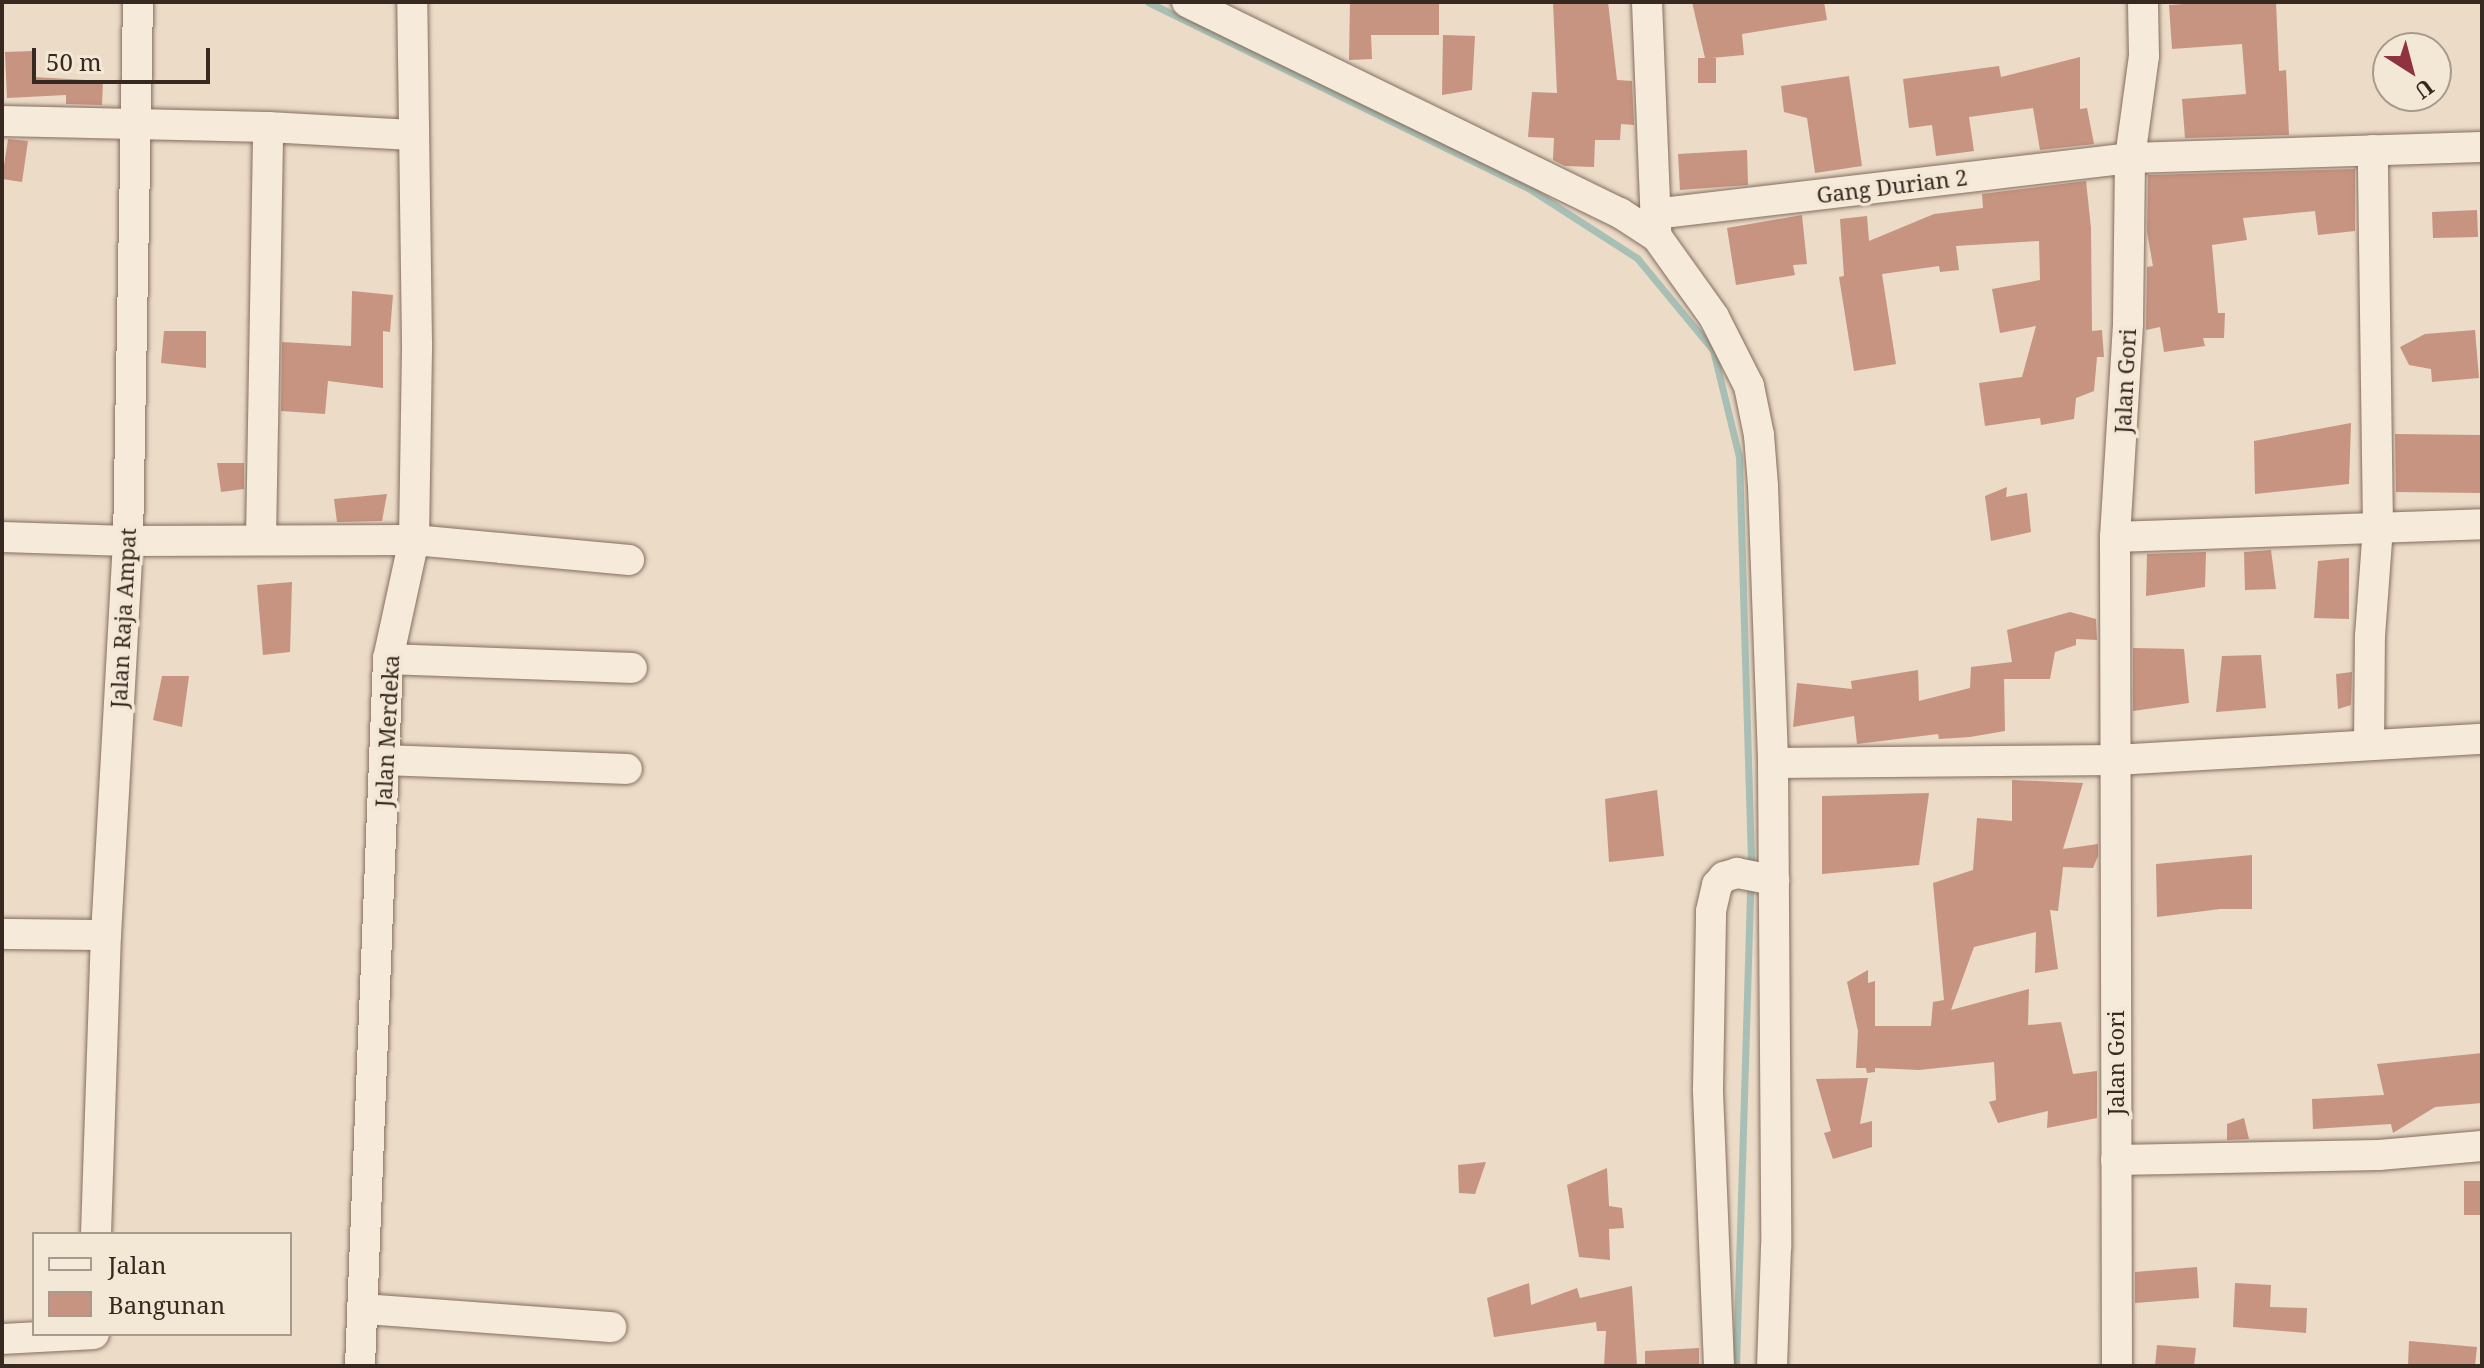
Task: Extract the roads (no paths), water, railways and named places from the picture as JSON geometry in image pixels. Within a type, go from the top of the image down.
[{"type":"street","name":"Jalan Raja Ampat","points":[[96,1232],[106,935],[128,541],[138,2]]},
{"type":"street","name":"Jalan Merdeka","points":[[360,1366],[388,659],[414,540],[417,342],[412,2]]},
{"type":"street","points":[[1187,2],[1620,213],[1655,226]]},
{"type":"street","points":[[1647,2],[1655,226],[1714,317],[1749,386],[1763,486],[1773,763],[1759,877],[1776,1247],[1772,1366]]},
{"type":"street","name":"Jalan Gori","points":[[2117,1366],[2115,537],[2128,323],[2130,158],[2144,56],[2143,2]]},
{"type":"street","points":[[2,121],[268,127],[412,135]]},
{"type":"street","points":[[261,539],[268,127]]},
{"type":"street","name":"Gang Durian 2","points":[[1655,226],[2130,158],[2482,147]]},
{"type":"street","points":[[2369,745],[2370,636],[2378,527],[2373,150]]},
{"type":"street","points":[[2115,537],[2482,524]]},
{"type":"street","points":[[2,537],[128,541],[414,540],[629,560]]},
{"type":"street","points":[[388,659],[632,668]]},
{"type":"street","points":[[1773,763],[2115,760],[2482,739]]},
{"type":"street","points":[[384,760],[627,769]]},
{"type":"street","points":[[1719,1366],[1708,1089],[1711,911],[1720,880],[1759,877]]},
{"type":"street","points":[[2,934],[106,935]]},
{"type":"street","points":[[2116,1160],[2379,1155],[2482,1146]]},
{"type":"street","points":[[364,1309],[611,1327]]},
{"type":"street","points":[[2,1339],[57,1336]]},
{"type":"waterway","points":[[1148,2],[1533,191],[1637,258],[1713,350],[1739,457],[1751,868]]},
{"type":"waterway","points":[[1736,1366],[1750,885]]}]
